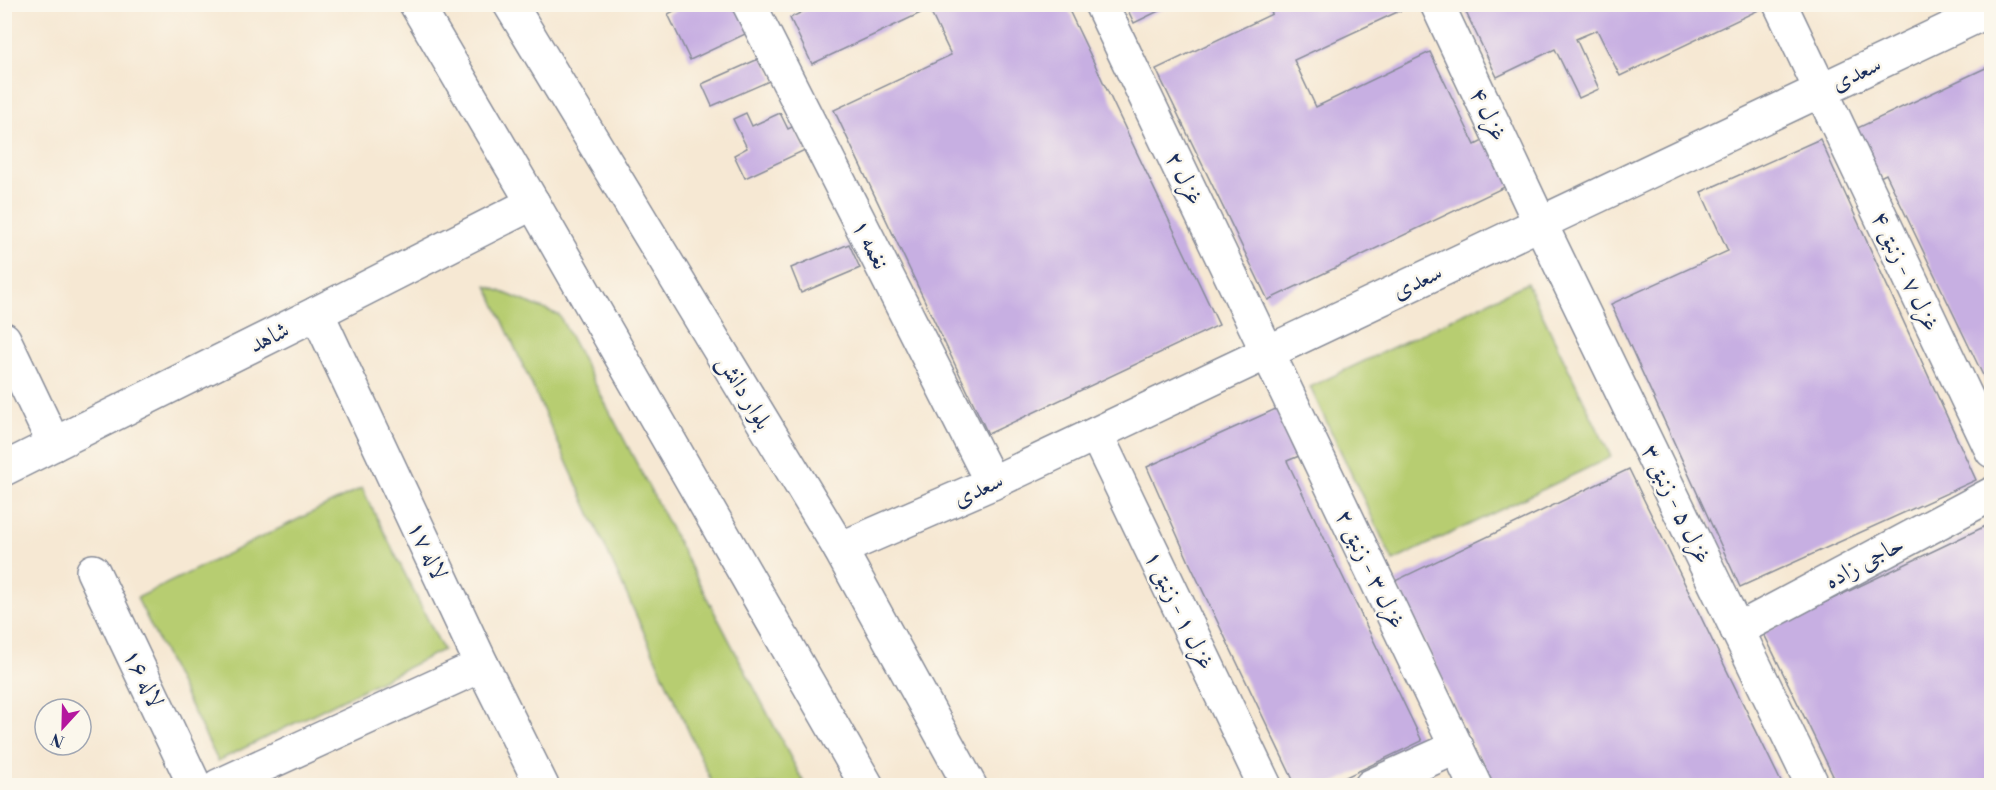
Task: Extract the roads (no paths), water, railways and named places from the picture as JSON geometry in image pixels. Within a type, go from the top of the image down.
[{"type":"street","points":[[416,4],[533,202],[867,786]]},
{"type":"street","name":"بلوار دانش","points":[[510,4],[840,549],[970,786]]},
{"type":"street","name":"نغمه ۱","points":[[749,4],[992,483]]},
{"type":"street","name":"غزل ۲","points":[[1101,4],[1268,352]]},
{"type":"street","name":"غزل ۴","points":[[1437,4],[1540,223]]},
{"type":"street","name":"غزل ۷ - زنبق ۴","points":[[1780,4],[1992,451]]},
{"type":"street","name":"سعدی","points":[[840,549],[992,483],[1992,9]]},
{"type":"street","name":"شاهد","points":[[4,469],[318,313],[533,202]]},
{"type":"street","name":"غزل ۵ - زنبق ۳","points":[[1540,223],[1813,786]]},
{"type":"street","name":"لاله ۱۷","points":[[318,313],[482,664],[542,786]]},
{"type":"street","points":[[4,339],[54,444]]},
{"type":"street","name":"غزل ۳ - زنبق ۲","points":[[1268,352],[1474,786]]},
{"type":"street","name":"غزل ۱ - زنبق ۱","points":[[1096,434],[1265,786]]},
{"type":"street","name":"حاجی زاده","points":[[1737,630],[1992,494]]},
{"type":"street","name":"لاله ۱۶","points":[[93,571],[195,786]]},
{"type":"street","points":[[218,786],[482,664]]},
{"type":"street","points":[[1371,786],[1456,747]]}]
